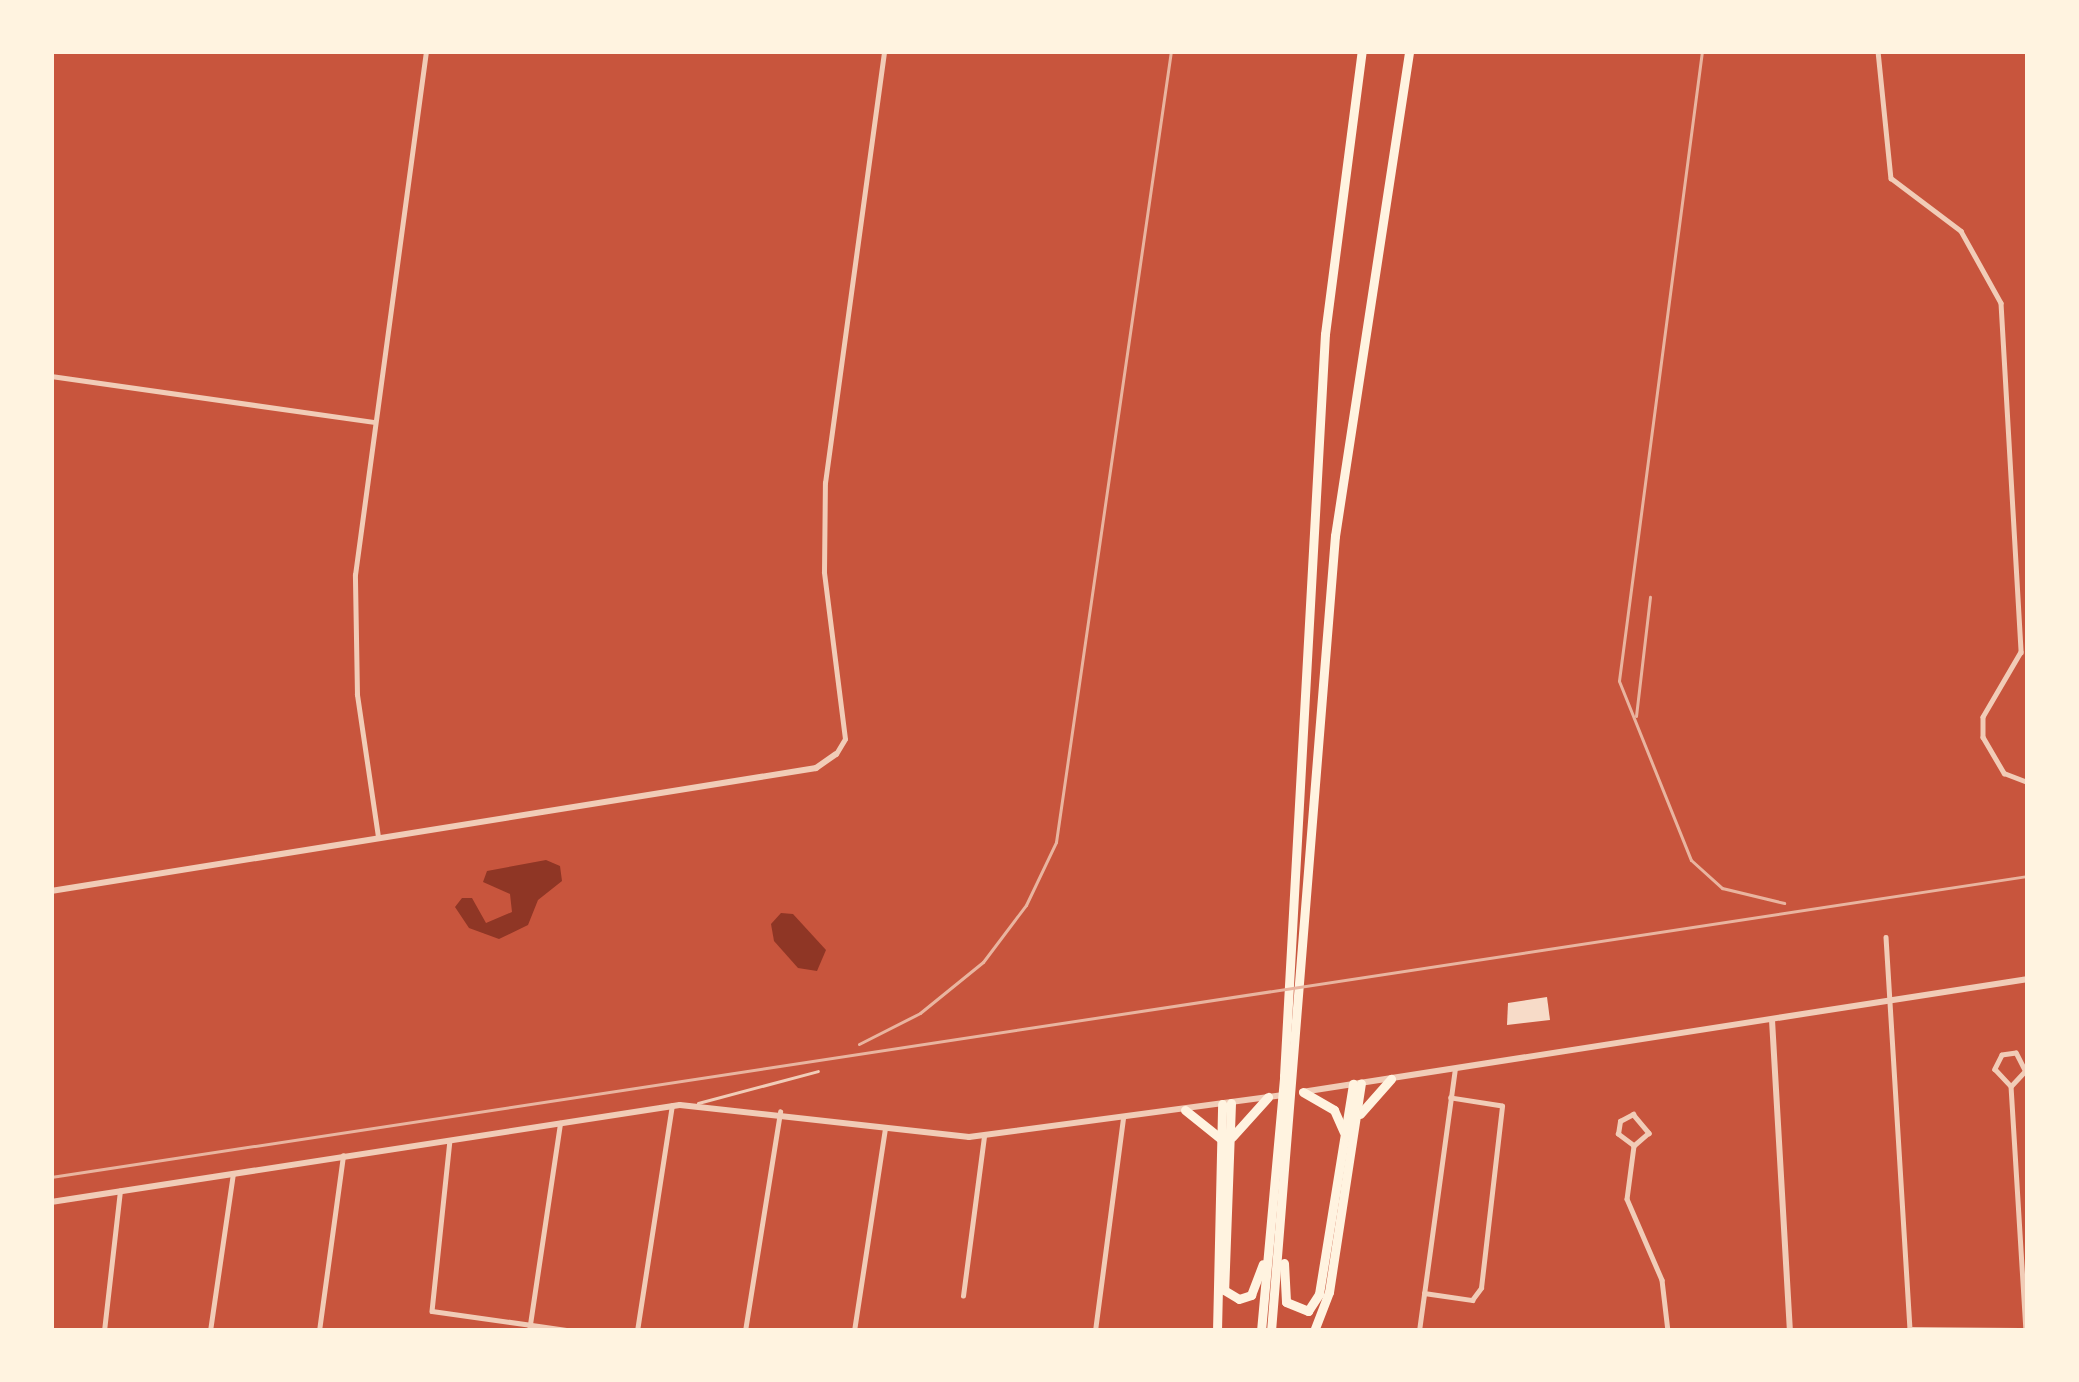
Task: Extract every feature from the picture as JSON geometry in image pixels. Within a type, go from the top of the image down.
[{"type":"highway","points":[[1290,1076],[1288,1011],[1320,390],[1362,51]]},
{"type":"highway","points":[[1271,1331],[1346,445],[1408,51]]},
{"type":"highway","points":[[1282,1234],[1284,1298],[1293,1310],[1308,1311],[1319,1294],[1349,1138],[1365,1103],[1390,1079]]},
{"type":"highway","points":[[1314,1331],[1328,1298],[1357,1084]]},
{"type":"highway","points":[[1304,1092],[1334,1111],[1349,1138]]},
{"type":"highway","points":[[1217,1331],[1225,1140],[1268,1097]]},
{"type":"highway","points":[[1226,1104],[1222,1275],[1231,1296],[1255,1292],[1272,1223]]},
{"type":"highway","points":[[1185,1110],[1225,1140]]},
{"type":"highway","points":[[1261,1331],[1287,1123]]},
{"type":"street","points":[[379,840],[353,618],[426,51]]},
{"type":"street","points":[[51,891],[815,767],[836,754],[845,739],[824,572],[825,483],[884,51]]},
{"type":"street","points":[[1878,51],[1891,178],[1961,231],[2001,303],[2021,652],[1983,717],[1983,737],[2005,773],[2028,782]]},
{"type":"street","points":[[51,376],[375,422]]},
{"type":"street","points":[[1886,937],[1910,1330],[2023,1331],[2011,1087],[1995,1065],[2016,1053],[2025,1071],[2011,1087]]},
{"type":"street","points":[[51,1202],[697,1104],[985,1136],[1226,1104],[2028,979]]},
{"type":"street","points":[[1772,1020],[1790,1331]]},
{"type":"street","points":[[1418,1331],[1454,1069]]},
{"type":"street","points":[[1424,1293],[1472,1300],[1481,1288],[1502,1106],[1450,1098]]},
{"type":"street","points":[[637,1331],[672,1106]]},
{"type":"street","points":[[745,1331],[780,1112]]},
{"type":"street","points":[[1634,1146],[1618,1135],[1620,1121],[1633,1114],[1649,1126],[1634,1146],[1627,1199],[1662,1280],[1667,1331]]},
{"type":"street","points":[[1095,1331],[1123,1119]]},
{"type":"street","points":[[530,1328],[560,1123]]},
{"type":"street","points":[[854,1331],[885,1128]]},
{"type":"street","points":[[963,1296],[985,1136]]},
{"type":"street","points":[[450,1140],[432,1311],[574,1331]]},
{"type":"street","points":[[319,1331],[343,1156]]},
{"type":"street","points":[[210,1331],[233,1174]]},
{"type":"street","points":[[104,1331],[120,1191]]},
{"type":"lane","points":[[697,1104],[818,1071]]},
{"type":"path","points":[[1889,1331],[1910,1330]]},
{"type":"shaded area","points":[[546,860],[560,866],[562,881],[538,900],[528,925],[499,939],[469,928],[455,907],[462,898],[472,898],[486,923],[512,912],[510,894],[483,882],[487,871]]},
{"type":"shaded area","points":[[781,913],[793,914],[826,950],[817,971],[798,968],[774,941],[771,924]]},
{"type":"building","points":[[1547,997],[1550,1020],[1507,1025],[1508,1003]]},
{"type":"railway","points":[[859,1044],[920,1013],[983,962],[1026,905],[1056,842],[1171,51]]},
{"type":"railway","points":[[1702,51],[1619,681],[1691,860],[1722,888],[1784,903]]},
{"type":"railway","points":[[1636,716],[1650,597]]},
{"type":"railway","points":[[51,1177],[2028,876]]}]
